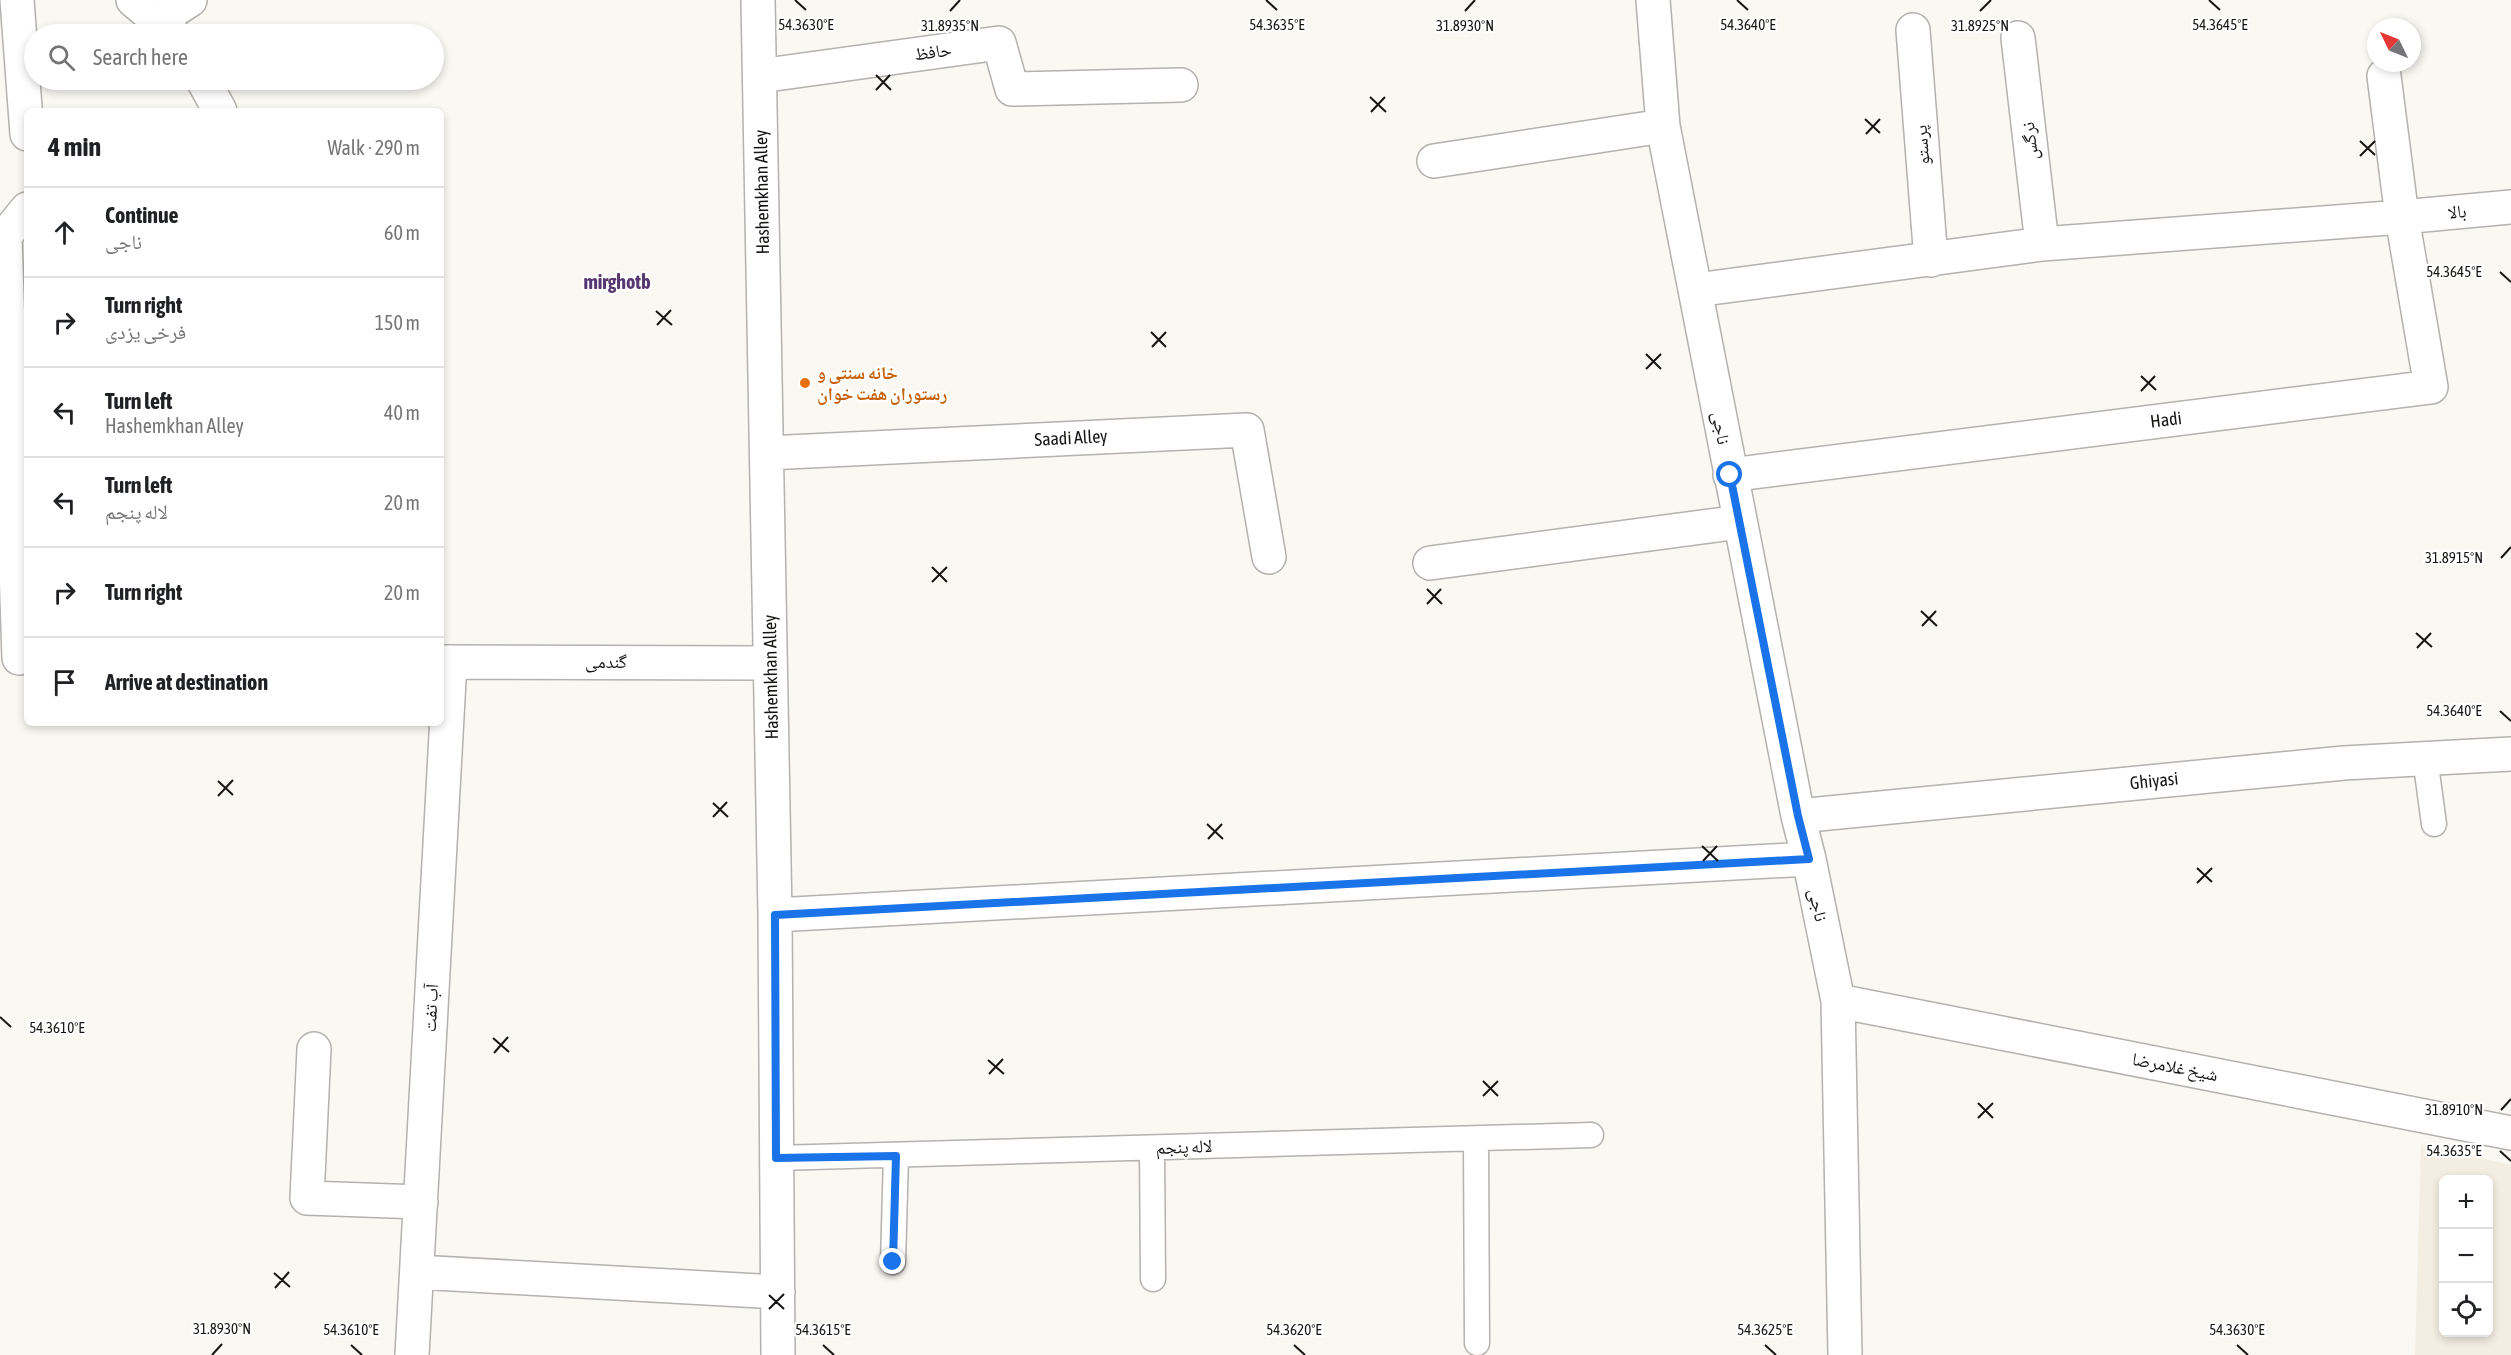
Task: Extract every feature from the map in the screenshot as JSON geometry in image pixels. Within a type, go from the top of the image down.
[{"type":"street","points":[[17,0],[17,117]]},
{"type":"street","points":[[133,0],[162,24]]},
{"type":"street","points":[[169,24],[190,0]]},
{"type":"street","name":"Hashemkhan Alley","points":[[758,0],[775,915],[778,1355]]},
{"type":"street","name":"ناجی","points":[[1653,0],[1663,126],[1798,816],[1838,1001],[1845,1355]]},
{"type":"street","name":"پرستو","points":[[1913,30],[1931,260]]},
{"type":"street","name":"نرگس","points":[[2018,38],[2042,244]]},
{"type":"street","name":"حافظ","points":[[760,76],[999,43],[1012,89],[1181,86]]},
{"type":"street","points":[[2384,76],[2403,217]]},
{"type":"street","points":[[208,90],[218,108]]},
{"type":"street","points":[[1434,161],[1663,126]]},
{"type":"street","name":"بالا","points":[[1696,290],[2042,244],[2511,207]]},
{"type":"street","points":[[15,658],[5,236],[24,213]]},
{"type":"street","name":"Hadi","points":[[1730,475],[2431,387],[2403,217]]},
{"type":"street","name":"Saadi Alley","points":[[767,453],[1247,430],[1269,557]]},
{"type":"street","points":[[1431,563],[1740,522]]},
{"type":"street","name":"گندمی","points":[[446,662],[770,663]]},
{"type":"street","name":"آب تفت","points":[[444,705],[446,662]]},
{"type":"street","name":"آب تفت","points":[[412,1355],[443,726]]},
{"type":"street","name":"Ghiyasi","points":[[1798,816],[2344,762],[2511,754]]},
{"type":"street","points":[[775,915],[1809,859]]},
{"type":"street","name":"شیخ غلامرضا","points":[[1838,1001],[2511,1133]]},
{"type":"street","points":[[314,1049],[307,1198],[421,1202]]},
{"type":"street","points":[[417,1272],[778,1292]]},
{"type":"lane","points":[[2425,758],[2434,824]]},
{"type":"lane","name":"لاله پنجم","points":[[776,1158],[1592,1135]]},
{"type":"lane","points":[[1476,1139],[1477,1343]]},
{"type":"lane","points":[[1152,1148],[1153,1279]]},
{"type":"lane","points":[[893,1262],[896,1156]]},
{"type":"shaded area","points":[[2421,1144],[2511,1165],[2511,1355],[2415,1355]]},
{"type":"place","name":"خانه سنتی و رستوران هفت خوان","points":[[805,383]]},
{"type":"district","name":"mirghotb","points":[[617,282]]},
{"type":"route","points":[[893,1262],[896,1156],[776,1158],[775,915],[1809,859],[1798,816],[1730,475]]}]
